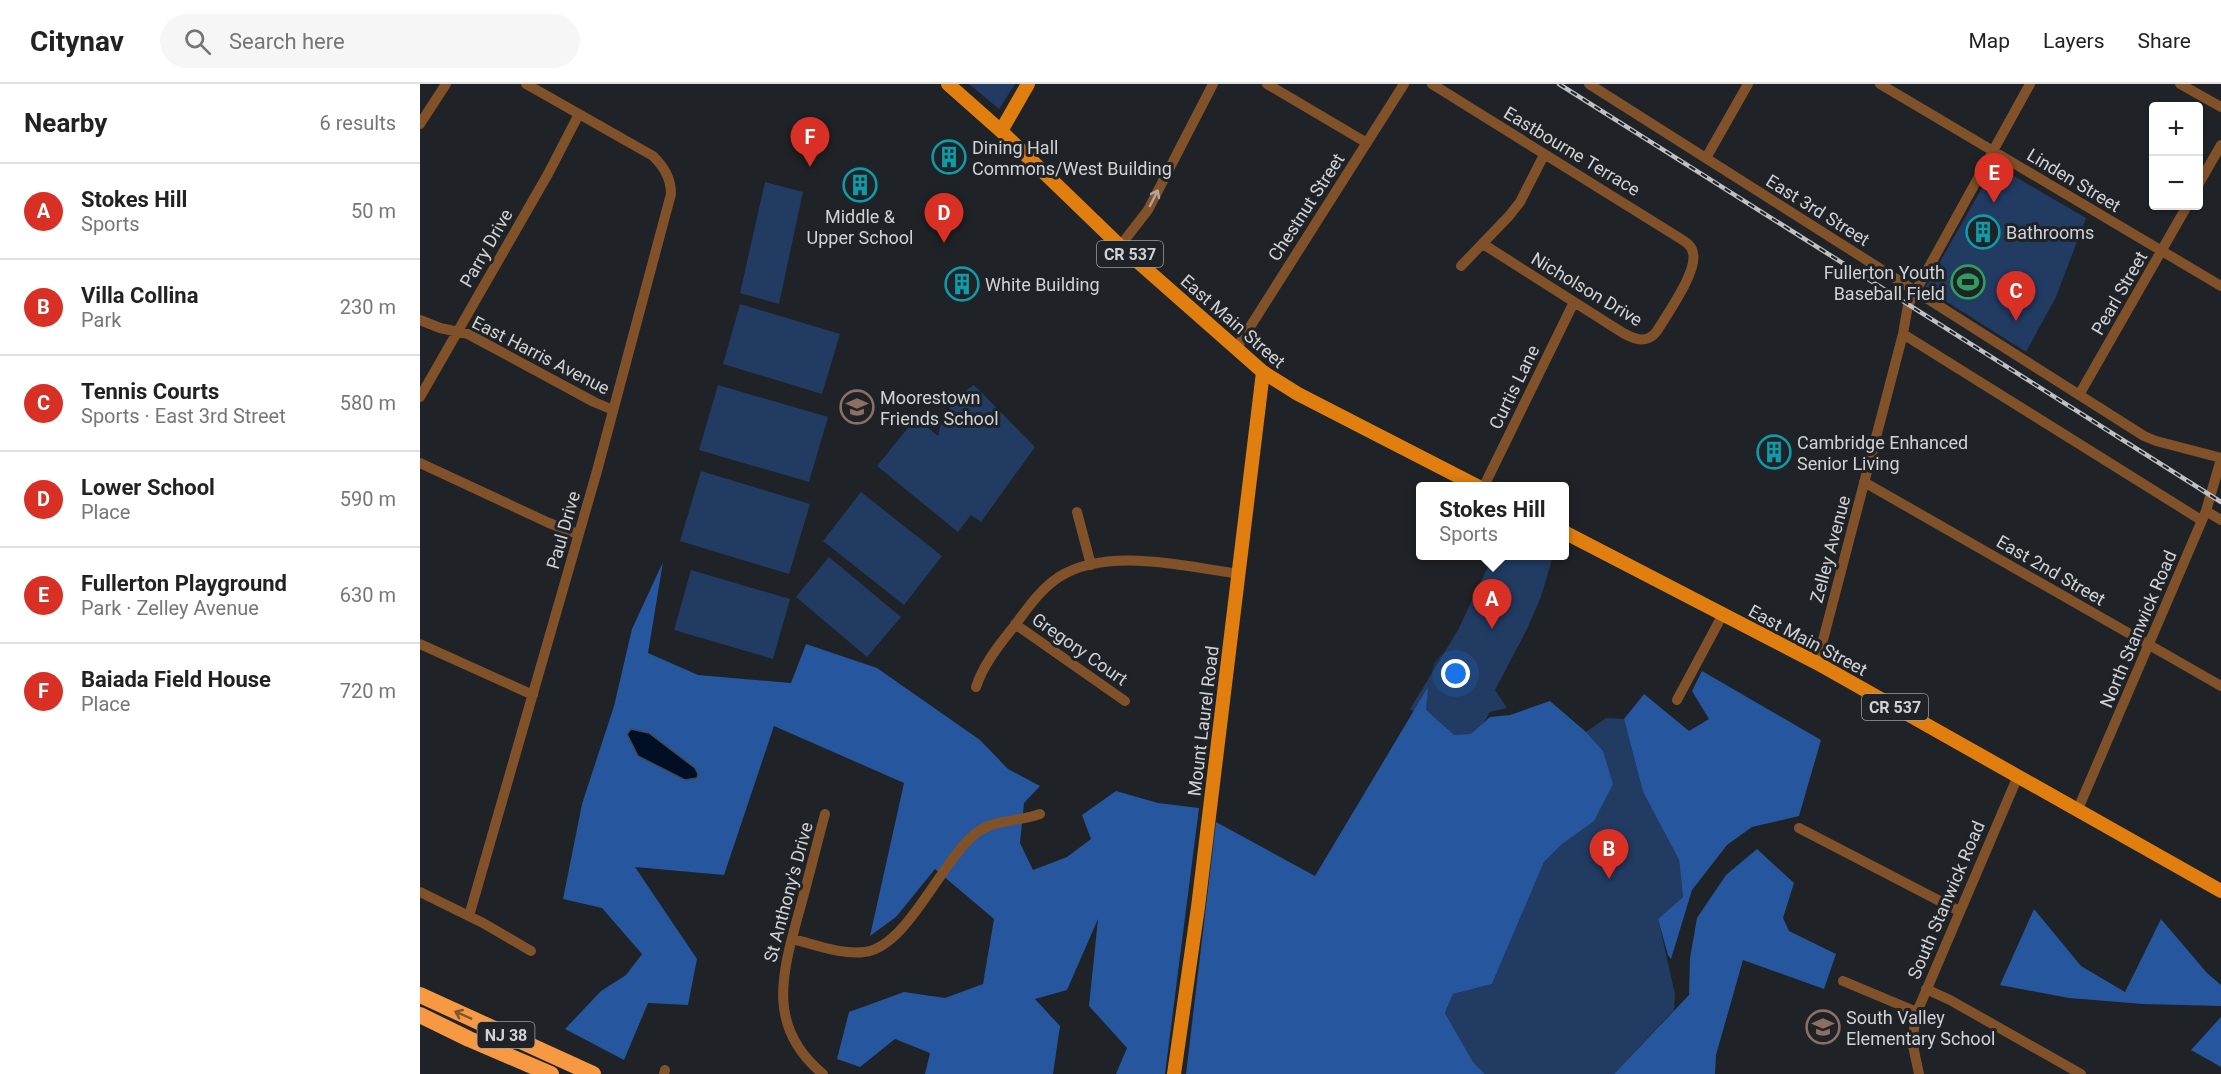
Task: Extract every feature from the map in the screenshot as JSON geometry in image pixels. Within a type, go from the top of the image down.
[{"type":"highway","name":"NJ 38","points":[[420,995],[593,1074]]},
{"type":"highway","name":"NJ 38","points":[[420,1015],[551,1074]]},
{"type":"main road","name":"East Main Street","points":[[948,84],[1001,131],[1120,246],[1263,372],[1298,394],[1470,482]]},
{"type":"main road","points":[[1001,131],[1028,84]]},
{"type":"main road","name":"Mount Laurel Road","points":[[1174,1074],[1198,907],[1263,372]]},
{"type":"main road","name":"East Main Street","points":[[1569,535],[1816,663],[2221,891]]},
{"type":"street","points":[[420,124],[446,84]]},
{"type":"street","points":[[526,84],[579,114]]},
{"type":"street","points":[[1120,246],[1148,210],[1213,84]]},
{"type":"street","points":[[1268,84],[1367,143]]},
{"type":"street","name":"Chestnut Street","points":[[1236,349],[1404,84]]},
{"type":"street","name":"Eastbourne Terrace","points":[[1432,84],[1682,238],[1693,250]]},
{"type":"street","name":"East 3rd Street","points":[[1589,84],[2144,436],[2221,458]]},
{"type":"street","points":[[1706,158],[1748,84]]},
{"type":"street","name":"Linden Street","points":[[1880,84],[2221,286]]},
{"type":"street","name":"Zelley Avenue","points":[[1816,663],[1903,334],[1908,305],[2030,84]]},
{"type":"street","points":[[2180,84],[2221,107]]},
{"type":"street","name":"Paul Drive","points":[[469,916],[613,410],[671,194],[668,175],[653,156],[579,114]]},
{"type":"street","name":"Parry Drive","points":[[420,397],[560,153],[579,114]]},
{"type":"street","points":[[2203,178],[2221,145]]},
{"type":"street","points":[[1461,266],[1520,202],[1544,155]]},
{"type":"street","name":"Pearl Street","points":[[2079,396],[2185,210]]},
{"type":"street","name":"Nicholson Drive","points":[[1483,244],[1629,337],[1640,340],[1650,339],[1657,331],[1690,272],[1694,261],[1693,250]]},
{"type":"street","name":"Curtis Lane","points":[[1486,482],[1574,302]]},
{"type":"street","name":"East Harris Avenue","points":[[420,320],[440,328],[468,333],[594,402],[613,410]]},
{"type":"street","points":[[1903,334],[2204,516],[2221,520]]},
{"type":"street","name":"North Stanwick Road","points":[[2078,809],[2204,516],[2221,458]]},
{"type":"street","points":[[420,463],[523,512],[578,534]]},
{"type":"street","name":"East 2nd Street","points":[[1864,482],[2221,686]]},
{"type":"street","points":[[1077,512],[1091,565]]},
{"type":"street","points":[[976,687],[984,667],[1015,624],[1057,578],[1091,565],[1129,561],[1240,574]]},
{"type":"street","points":[[1677,700],[1723,614]]},
{"type":"street","name":"Gregory Court","points":[[1015,624],[1125,701]]},
{"type":"street","points":[[420,646],[533,695]]},
{"type":"street","name":"South Stanwick Road","points":[[1918,1074],[1912,1041],[1917,1012],[2018,776]]},
{"type":"street","name":"St Anthony's Drive","points":[[823,1074],[796,1045],[783,1009],[784,970],[825,814]]},
{"type":"street","points":[[792,939],[857,953],[880,948],[896,935],[950,860],[977,832],[995,824],[1040,814]]},
{"type":"street","points":[[1799,828],[1959,911]]},
{"type":"street","points":[[420,892],[469,916],[531,951]]},
{"type":"street","points":[[1843,981],[1917,1012]]},
{"type":"street","points":[[1926,989],[1950,999],[2081,1074]]},
{"type":"shaded area","points":[[969,84],[1015,84],[999,109]]},
{"type":"shaded area","points":[[1995,165],[2086,218],[2056,297],[2026,352],[1925,288]]},
{"type":"shaded area","points":[[765,182],[803,192],[779,304],[740,293]]},
{"type":"shaded area","points":[[740,304],[840,334],[822,394],[723,364]]},
{"type":"shaded area","points":[[718,385],[828,417],[809,482],[699,450]]},
{"type":"shaded area","points":[[974,385],[1035,447],[981,522],[971,515],[958,532],[877,466],[916,418],[938,436],[950,407]]},
{"type":"shaded area","points":[[701,471],[810,504],[789,574],[680,541]]},
{"type":"shaded area","points":[[861,492],[942,556],[904,605],[823,541]]},
{"type":"shaded area","points":[[829,557],[901,617],[867,657],[796,597]]},
{"type":"shaded area","points":[[1491,560],[1552,560],[1541,597],[1495,690],[1507,708],[1490,712],[1471,745],[1410,709],[1458,630]]},
{"type":"shaded area","points":[[663,562],[648,653],[698,675],[791,683],[806,644],[877,668],[980,740],[1008,769],[1040,786],[1024,803],[1020,843],[1033,870],[1067,857],[1091,839],[1082,815],[1116,791],[1158,803],[1199,808],[1165,1074],[1116,1074],[1127,1048],[1089,1006],[1098,919],[1067,990],[1035,999],[1060,1026],[1053,1074],[925,1074],[930,1053],[895,1039],[860,1067],[837,1059],[849,1012],[904,992],[945,998],[983,984],[994,919],[935,869],[896,917],[870,936],[904,783],[774,726],[724,875],[635,867],[697,959],[688,1005],[648,1003],[624,1060],[565,1029],[601,991],[626,975],[642,954],[602,908],[563,899],[582,804],[614,706],[632,629]]},
{"type":"shaded area","points":[[691,570],[790,599],[773,659],[674,630]]},
{"type":"shaded area","points":[[1702,671],[1821,740],[1799,816],[1752,827],[1727,845],[1692,890],[1671,959],[1658,919],[1683,897],[1679,860],[1643,792],[1624,719],[1644,694],[1689,731],[1709,719],[1692,691]]},
{"type":"shaded area","points":[[1428,687],[1426,710],[1454,735],[1471,734],[1490,717],[1510,715],[1550,701],[1586,732],[1603,751],[1613,784],[1594,821],[1562,844],[1544,862],[1492,984],[1453,994],[1445,1013],[1473,1062],[1485,1074],[1186,1074],[1216,822],[1315,876]]},
{"type":"shaded area","points":[[1606,718],[1624,719],[1643,792],[1679,860],[1683,897],[1658,919],[1675,994],[1674,1010],[1614,1074],[1485,1074],[1473,1062],[1445,1013],[1453,994],[1492,984],[1544,862],[1562,844],[1603,751],[1586,732]]},
{"type":"shaded area","points":[[631,729],[649,733],[695,768],[697,778],[685,780],[638,756],[627,734]]},
{"type":"shaded area","points":[[1757,849],[1794,883],[1783,918],[1789,931],[1836,954],[1824,989],[1743,960],[1716,1055],[1715,1074],[1614,1074],[1689,995],[1690,958],[1697,918],[1726,875]]},
{"type":"shaded area","points":[[2034,909],[2081,966],[2125,992],[2161,919],[2207,973],[2221,985],[2221,1006],[2143,1004],[2069,998],[2000,985]]},
{"type":"shaded area","points":[[2221,1017],[2221,1067],[2191,1050]]},
{"type":"railway","points":[[1559,84],[2221,502]]},
{"type":"place","name":"Dining Hall Commons/West Building","points":[[949,157]]},
{"type":"place","name":"Baiada Field House","points":[[810,167]]},
{"type":"place","name":"Middle & Upper School","points":[[860,185]]},
{"type":"place","name":"Fullerton Playground","points":[[1994,203]]},
{"type":"place","name":"Bathrooms","points":[[1983,232]]},
{"type":"place","name":"Lower School","points":[[944,243]]},
{"type":"place","name":"Fullerton Youth Baseball Field","points":[[1968,282]]},
{"type":"place","name":"White Building","points":[[962,284]]},
{"type":"place","name":"Tennis Courts","points":[[2016,321]]},
{"type":"place","name":"Moorestown Friends School","points":[[857,407]]},
{"type":"place","name":"Cambridge Enhanced Senior Living","points":[[1774,452]]},
{"type":"place","name":"Stokes Hill","points":[[1492,629]]},
{"type":"place","name":"Villa Collina","points":[[1609,879]]},
{"type":"place","name":"South Valley Elementary School","points":[[1823,1027]]}]
